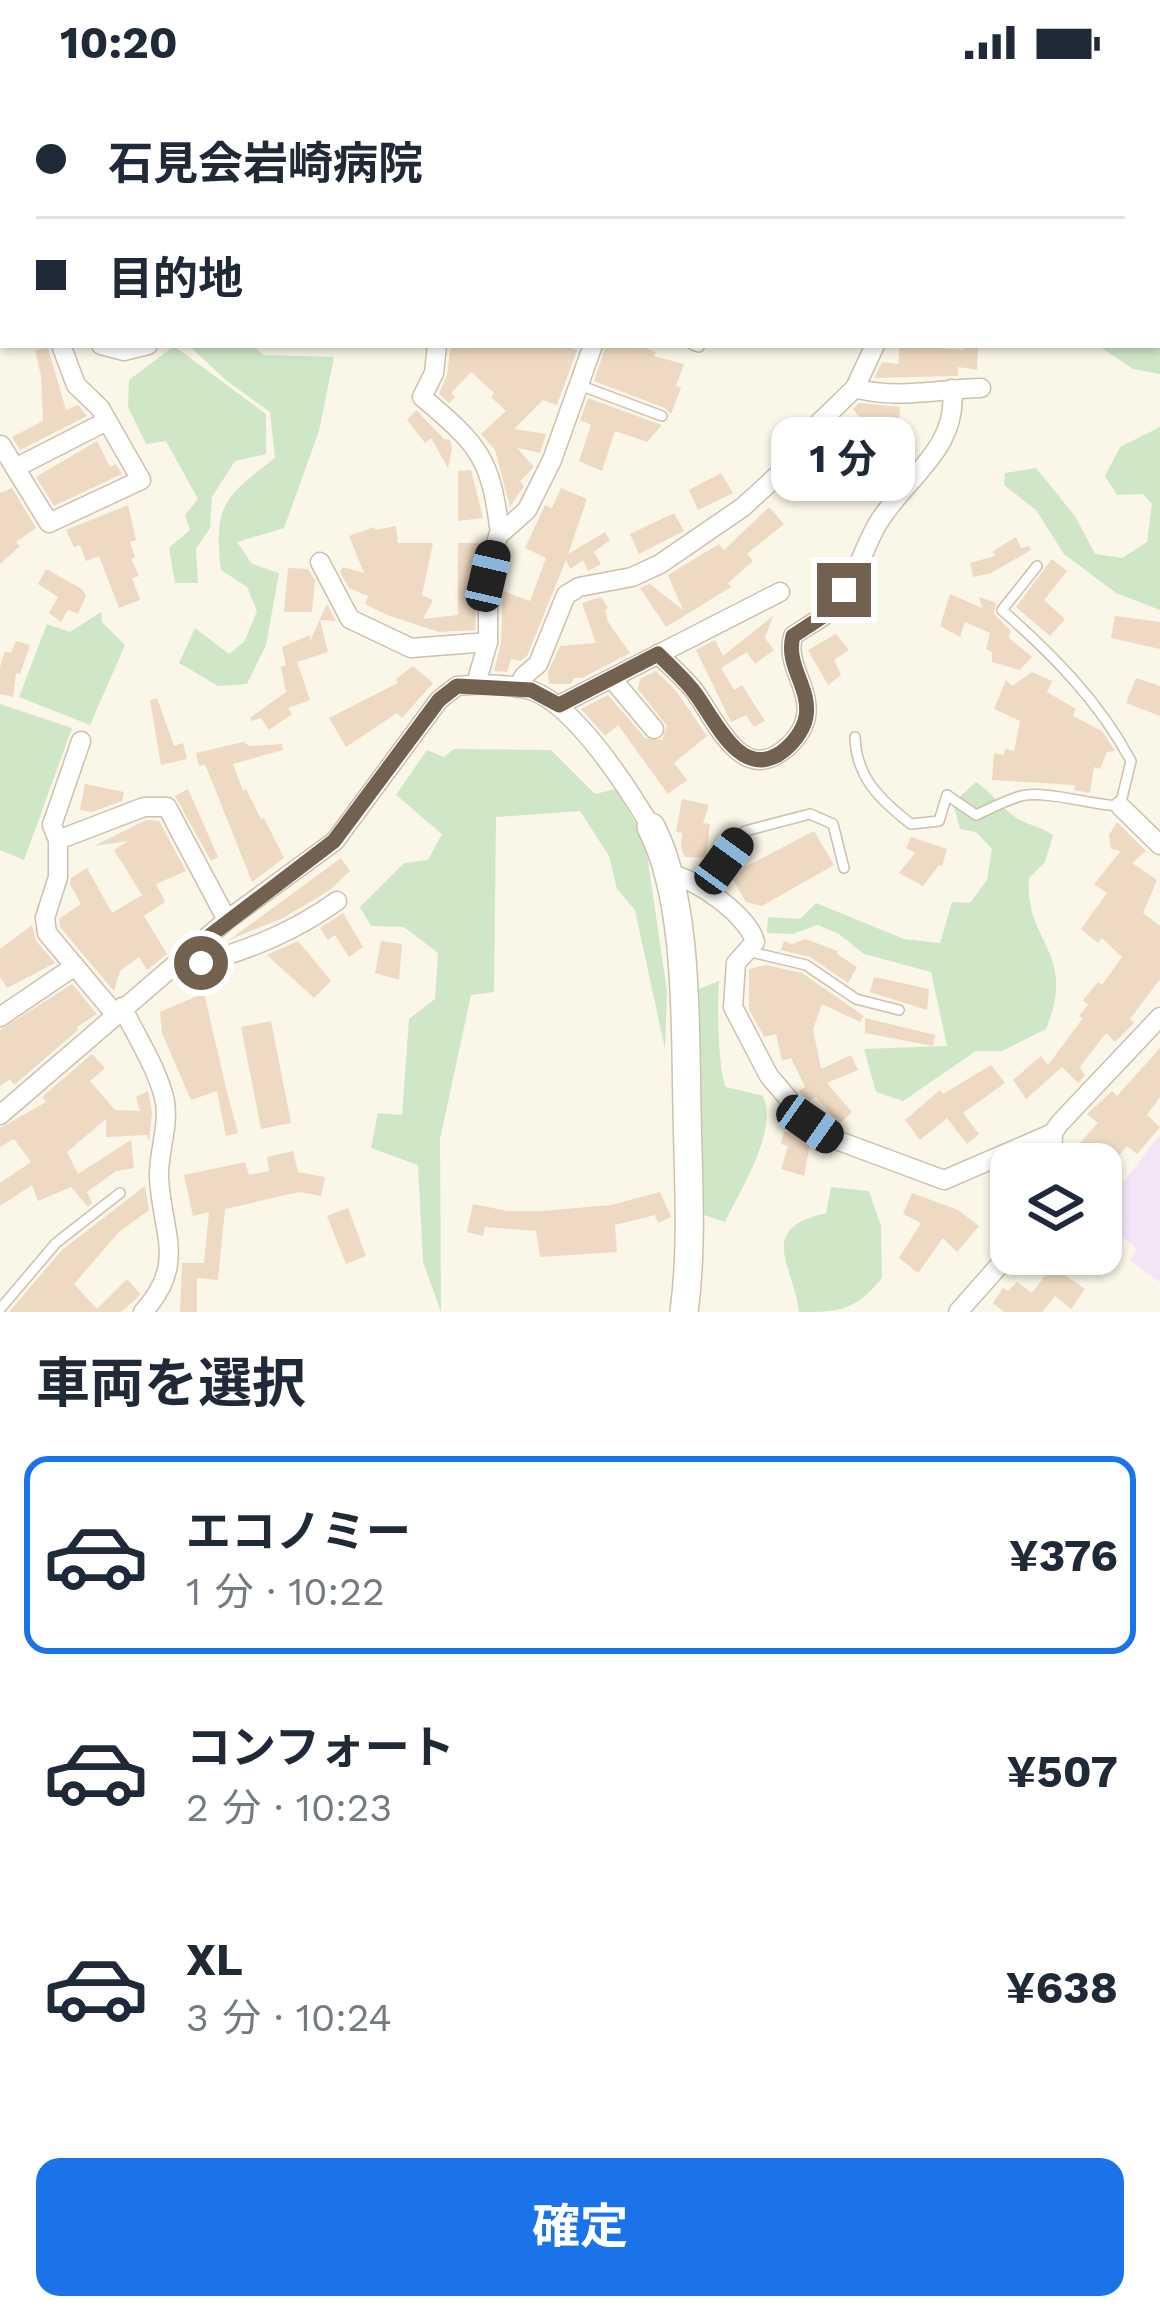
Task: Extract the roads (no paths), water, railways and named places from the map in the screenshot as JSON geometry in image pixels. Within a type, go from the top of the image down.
[{"type":"street","points":[[2,445],[49,524],[141,480],[107,421],[76,385],[63,348]]},
{"type":"street","points":[[438,348],[434,373],[422,398],[463,431],[481,454],[494,483],[500,534],[488,576],[488,642],[476,684]]},
{"type":"street","points":[[500,534],[527,510],[552,460],[592,348]]},
{"type":"street","points":[[517,688],[538,664],[566,595],[660,564],[743,506],[779,474],[793,448],[855,388],[874,348]]},
{"type":"street","points":[[855,388],[890,394],[981,388]]},
{"type":"street","points":[[658,654],[692,688],[734,748],[749,758],[770,759],[785,750],[802,730],[807,713],[789,650],[793,636],[831,611],[858,569],[877,526],[930,463],[950,428],[952,389]]},
{"type":"street","points":[[15,468],[107,421]]},
{"type":"street","points":[[320,562],[350,619],[389,638],[411,648],[488,642]]},
{"type":"street","points":[[559,705],[780,592]]},
{"type":"street","points":[[614,680],[653,729]]},
{"type":"street","points":[[0,1115],[227,920],[334,841],[439,700],[457,686],[531,690],[559,705],[624,780],[651,827],[669,874],[685,1020],[684,1312]]},
{"type":"street","points":[[81,741],[52,825],[58,840],[58,877],[45,918],[47,933],[118,1010],[164,1099],[159,1182],[171,1247],[167,1275],[143,1312]]},
{"type":"street","points":[[1120,806],[1160,845]]},
{"type":"street","points":[[58,840],[144,807],[167,807],[227,920]]},
{"type":"street","points":[[669,874],[686,876],[749,925],[755,942],[736,964],[733,1007],[769,1076],[810,1124],[831,1138],[944,1180],[1053,1133],[1160,1017]]},
{"type":"street","points":[[186,954],[201,963],[244,951],[307,922],[337,901]]},
{"type":"street","points":[[0,1018],[75,966]]},
{"type":"street","points":[[1053,1133],[1053,1143]]},
{"type":"street","points":[[987,1312],[964,1305],[991,1275]]},
{"type":"lane","points":[[579,385],[662,416]]},
{"type":"lane","points":[[855,737],[856,763],[886,805],[911,824],[939,821],[947,795],[976,815],[1022,796],[1042,794],[1086,805],[1120,806],[1130,761],[1117,734],[1046,648],[1002,610],[1037,566]]},
{"type":"lane","points":[[704,890],[746,831],[810,814],[833,824],[844,868]]},
{"type":"lane","points":[[747,951],[806,964],[856,999],[899,1010]]},
{"type":"lane","points":[[0,1309],[56,1243],[120,1193]]}]
